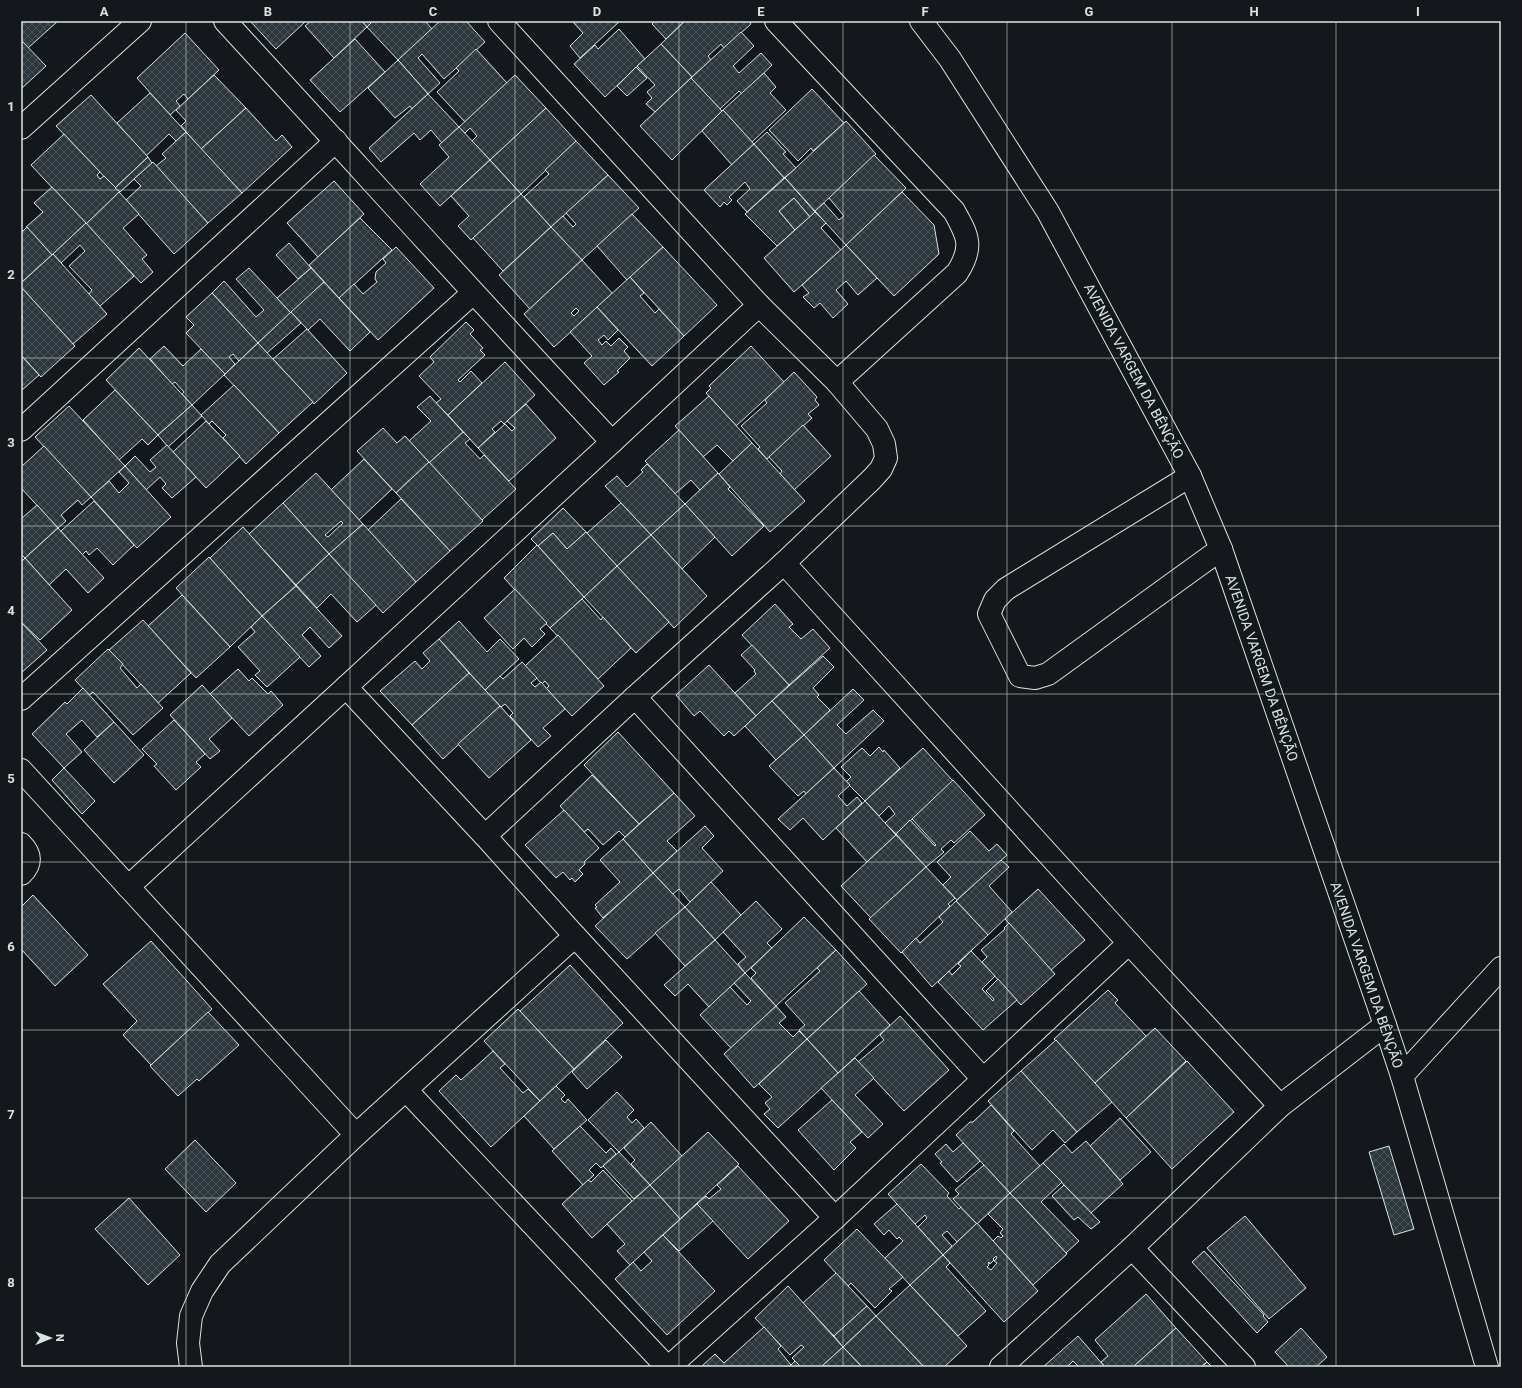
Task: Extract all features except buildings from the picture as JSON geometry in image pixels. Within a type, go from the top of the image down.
[{"type":"street","points":[[21,128],[140,21]]},
{"type":"street","points":[[225,21],[473,293],[612,442]]},
{"type":"street","points":[[485,836],[635,697],[784,563],[872,479],[881,469],[886,458],[884,444],[878,429],[837,382],[759,305],[499,21]]},
{"type":"street","points":[[776,21],[954,211],[964,229],[968,245],[965,260],[957,273],[837,382]]},
{"type":"street","name":"AVENIDA VARGEM DA BÊNÇÃO","points":[[921,21],[950,59],[1048,212],[1190,476],[1221,548],[1402,1076],[1487,1367]]},
{"type":"street","points":[[21,430],[336,141]]},
{"type":"street","points":[[21,699],[473,293]]},
{"type":"street","points":[[128,887],[759,305]]},
{"type":"street","points":[[1190,476],[1006,589],[995,600],[989,614],[1020,676],[1035,678],[1048,674],[1221,548]]},
{"type":"street","points":[[784,563],[1129,943],[1280,1106]]},
{"type":"street","points":[[346,687],[485,836],[834,1218]]},
{"type":"street","points":[[635,697],[983,1079]]},
{"type":"street","points":[[21,770],[356,1135]]},
{"type":"street","points":[[21,844],[28,851],[29,858],[28,865],[21,874]]},
{"type":"street","points":[[191,1367],[188,1343],[191,1316],[202,1291],[220,1264],[356,1135],[575,936]]},
{"type":"street","points":[[406,1090],[668,1367],[834,1218],[1129,943]]},
{"type":"street","points":[[1402,1076],[1501,968]]},
{"type":"street","points":[[1001,1367],[1132,1248],[1280,1106],[1385,1025]]},
{"type":"street","points":[[1132,1248],[1244,1367]]}]
